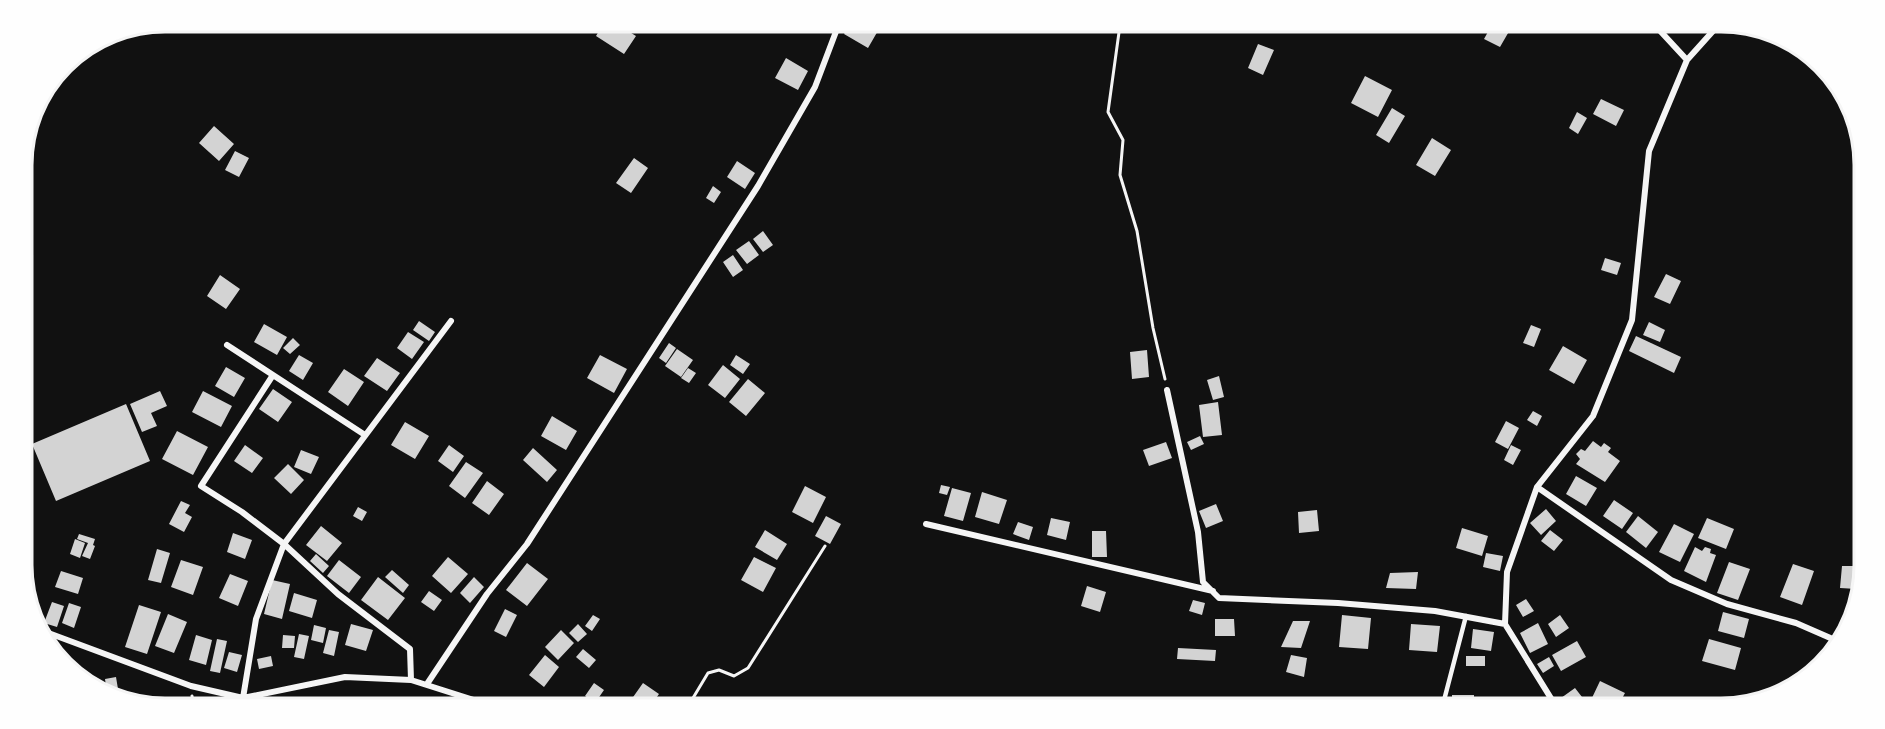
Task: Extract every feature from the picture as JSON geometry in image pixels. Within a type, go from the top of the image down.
[{"type":"street","points":[[427,684],[487,594],[527,544],[758,186],[814,87],[836,32]]},
{"type":"street","points":[[1661,32],[1687,60]]},
{"type":"street","points":[[1550,697],[1505,624],[1507,572],[1537,487],[1593,416],[1632,320],[1649,151],[1687,60],[1712,32]]},
{"type":"street","points":[[243,698],[256,619],[284,544],[451,321]]},
{"type":"street","points":[[227,345],[365,435]]},
{"type":"street","points":[[273,375],[201,486],[242,512],[284,544],[338,594],[410,649],[411,680]]},
{"type":"street","points":[[1167,390],[1198,532],[1203,582],[1220,597],[1436,611],[1505,624]]},
{"type":"street","points":[[1537,487],[1671,580],[1726,604],[1796,623],[1831,638]]},
{"type":"street","points":[[926,524],[1213,591]]},
{"type":"street","points":[[52,634],[190,686],[243,698]]},
{"type":"street","points":[[243,698],[345,677],[411,680],[468,698]]},
{"type":"lane","points":[[1445,697],[1466,616]]},
{"type":"path","points":[[1119,32],[1115,76],[1108,112],[1123,140],[1120,175],[1137,231],[1153,328],[1167,390]]},
{"type":"path","points":[[693,698],[708,673],[719,670],[734,676],[748,668],[825,546]]},
{"type":"building","points":[[598,32],[630,32],[636,36],[624,54],[596,36]]},
{"type":"building","points":[[845,32],[877,32],[868,48],[844,34]]},
{"type":"building","points":[[1488,32],[1509,32],[1500,47],[1484,39]]},
{"type":"building","points":[[1258,44],[1274,50],[1263,75],[1248,68]]},
{"type":"building","points":[[786,58],[808,71],[798,90],[775,78]]},
{"type":"building","points":[[1365,76],[1392,90],[1378,117],[1351,103]]},
{"type":"building","points":[[1601,99],[1624,110],[1616,126],[1593,114]]},
{"type":"building","points":[[1392,108],[1405,116],[1389,143],[1376,135]]},
{"type":"building","points":[[1577,112],[1587,118],[1578,134],[1569,128]]},
{"type":"building","points":[[214,126],[234,144],[219,161],[199,143]]},
{"type":"building","points":[[1432,138],[1451,150],[1435,176],[1416,165]]},
{"type":"building","points":[[235,151],[249,158],[239,177],[225,170]]},
{"type":"building","points":[[634,158],[648,168],[631,193],[616,183]]},
{"type":"building","points":[[737,161],[755,173],[745,189],[727,177]]},
{"type":"building","points":[[713,186],[721,192],[714,203],[706,198]]},
{"type":"building","points":[[763,231],[773,245],[763,252],[753,239]]},
{"type":"building","points":[[749,241],[759,255],[747,264],[736,250]]},
{"type":"building","points":[[733,255],[743,270],[733,277],[723,262]]},
{"type":"building","points":[[1605,258],[1621,263],[1617,275],[1601,270]]},
{"type":"building","points":[[1666,274],[1681,281],[1670,304],[1654,297]]},
{"type":"building","points":[[220,275],[240,289],[226,309],[207,296]]},
{"type":"building","points":[[419,321],[435,332],[429,341],[413,330]]},
{"type":"building","points":[[1649,322],[1665,330],[1660,342],[1643,335]]},
{"type":"building","points":[[264,324],[287,337],[277,355],[254,342]]},
{"type":"building","points":[[1531,325],[1541,329],[1534,347],[1523,343]]},
{"type":"building","points":[[408,332],[424,342],[412,359],[397,348]]},
{"type":"building","points":[[1636,336],[1681,357],[1674,373],[1629,351]]},
{"type":"building","points":[[293,338],[300,345],[290,354],[283,348]]},
{"type":"building","points":[[669,343],[676,348],[666,363],[659,358]]},
{"type":"building","points":[[1563,346],[1587,360],[1574,384],[1549,370]]},
{"type":"building","points":[[677,349],[693,360],[681,377],[665,366]]},
{"type":"building","points":[[1147,350],[1149,377],[1132,379],[1130,352]]},
{"type":"building","points":[[299,355],[313,363],[303,380],[289,371]]},
{"type":"building","points":[[600,355],[627,369],[614,393],[587,378]]},
{"type":"building","points":[[736,355],[750,364],[743,374],[730,365]]},
{"type":"building","points":[[377,358],[400,373],[387,391],[364,376]]},
{"type":"building","points":[[723,365],[740,379],[725,398],[708,385]]},
{"type":"building","points":[[226,367],[245,378],[234,397],[215,386]]},
{"type":"building","points":[[688,368],[696,373],[689,383],[681,378]]},
{"type":"building","points":[[344,369],[364,382],[348,406],[328,392]]},
{"type":"building","points":[[1219,376],[1224,397],[1213,400],[1207,380]]},
{"type":"building","points":[[748,379],[765,393],[746,416],[729,402]]},
{"type":"building","points":[[273,389],[292,402],[278,422],[259,409]]},
{"type":"building","points":[[160,391],[167,406],[151,413],[157,426],[142,432],[130,404]]},
{"type":"building","points":[[203,391],[232,406],[221,427],[192,412]]},
{"type":"building","points":[[1218,402],[1222,435],[1203,437],[1199,405]]},
{"type":"building","points":[[126,404],[150,461],[56,501],[32,444]]},
{"type":"building","points":[[1533,411],[1542,416],[1537,426],[1527,420]]},
{"type":"building","points":[[552,416],[577,431],[566,450],[541,436]]},
{"type":"building","points":[[1506,421],[1519,428],[1508,449],[1495,442]]},
{"type":"building","points":[[405,422],[429,436],[415,459],[391,445]]},
{"type":"building","points":[[177,431],[208,447],[193,475],[162,459]]},
{"type":"building","points":[[1200,436],[1204,444],[1191,450],[1187,442]]},
{"type":"building","points":[[1593,441],[1601,447],[1604,443],[1611,448],[1608,452],[1620,461],[1605,482],[1576,464],[1580,459],[1576,454],[1581,449],[1585,451]]},
{"type":"building","points":[[1166,442],[1172,458],[1149,466],[1143,450]]},
{"type":"building","points":[[245,445],[263,458],[252,473],[234,461]]},
{"type":"building","points":[[449,445],[464,456],[453,472],[438,461]]},
{"type":"building","points":[[1511,445],[1521,450],[1513,465],[1504,460]]},
{"type":"building","points":[[533,448],[557,470],[547,482],[523,460]]},
{"type":"building","points":[[301,450],[319,457],[311,474],[294,467]]},
{"type":"building","points":[[466,462],[483,473],[465,498],[449,486]]},
{"type":"building","points":[[288,464],[304,480],[291,494],[274,478]]},
{"type":"building","points":[[1576,476],[1597,488],[1586,506],[1566,494]]},
{"type":"building","points":[[487,481],[504,494],[489,515],[472,503]]},
{"type":"building","points":[[941,485],[950,487],[947,495],[939,493]]},
{"type":"building","points":[[805,486],[826,497],[813,523],[792,512]]},
{"type":"building","points":[[952,488],[971,493],[963,521],[944,516]]},
{"type":"building","points":[[982,492],[1007,500],[999,524],[975,517]]},
{"type":"building","points":[[1614,500],[1633,513],[1622,529],[1603,516]]},
{"type":"building","points":[[181,501],[190,505],[185,513],[192,517],[184,532],[169,524]]},
{"type":"building","points":[[1216,504],[1223,521],[1206,528],[1199,511]]},
{"type":"building","points":[[358,507],[367,512],[362,521],[353,516]]},
{"type":"building","points":[[1546,509],[1556,521],[1541,535],[1530,523]]},
{"type":"building","points":[[1317,510],[1319,531],[1299,533],[1298,512]]},
{"type":"building","points":[[826,516],[841,524],[830,544],[815,536]]},
{"type":"building","points":[[1638,516],[1658,532],[1646,548],[1626,532]]},
{"type":"building","points":[[1051,518],[1070,522],[1066,540],[1047,535]]},
{"type":"building","points":[[1707,518],[1734,529],[1726,549],[1698,538]]},
{"type":"building","points":[[1018,522],[1033,527],[1029,540],[1013,534]]},
{"type":"building","points":[[1674,524],[1694,534],[1680,562],[1659,552]]},
{"type":"building","points":[[321,526],[342,543],[327,561],[306,545]]},
{"type":"building","points":[[1462,528],[1488,536],[1482,556],[1456,548]]},
{"type":"building","points":[[765,530],[787,544],[777,560],[755,547]]},
{"type":"building","points":[[1550,530],[1563,540],[1554,551],[1541,541]]},
{"type":"building","points":[[1092,531],[1106,531],[1107,557],[1092,557]]},
{"type":"building","points":[[233,533],[252,540],[245,559],[227,552]]},
{"type":"building","points":[[79,534],[95,539],[90,559],[82,556],[88,543],[77,539]]},
{"type":"building","points":[[75,539],[85,543],[80,558],[70,554]]},
{"type":"building","points":[[1695,547],[1702,551],[1705,547],[1711,549],[1710,553],[1716,555],[1706,582],[1684,571]]},
{"type":"building","points":[[157,549],[170,553],[161,583],[148,580]]},
{"type":"building","points":[[1486,553],[1503,556],[1500,571],[1483,567]]},
{"type":"building","points":[[316,554],[329,566],[323,573],[310,561]]},
{"type":"building","points":[[448,557],[468,574],[451,593],[432,576]]},
{"type":"building","points":[[754,557],[776,568],[763,592],[741,580]]},
{"type":"building","points":[[181,560],[203,567],[193,595],[171,587]]},
{"type":"building","points":[[339,560],[361,577],[349,593],[327,576]]},
{"type":"building","points":[[1729,562],[1750,569],[1738,600],[1717,593]]},
{"type":"building","points":[[527,563],[548,579],[527,606],[506,590]]},
{"type":"building","points":[[1793,564],[1814,571],[1802,605],[1780,597]]},
{"type":"building","points":[[1842,566],[1854,566],[1851,589],[1840,588]]},
{"type":"building","points":[[392,570],[409,585],[403,593],[385,577]]},
{"type":"building","points":[[61,571],[83,578],[78,594],[55,587]]},
{"type":"building","points":[[1418,572],[1416,589],[1386,588],[1390,573]]},
{"type":"building","points":[[230,574],[248,581],[238,606],[219,598]]},
{"type":"building","points":[[378,577],[405,598],[388,620],[361,600]]},
{"type":"building","points":[[474,577],[484,587],[470,603],[460,593]]},
{"type":"building","points":[[272,580],[290,584],[282,619],[264,614]]},
{"type":"building","points":[[1087,586],[1106,592],[1100,612],[1081,606]]},
{"type":"building","points":[[429,591],[442,600],[434,611],[421,602]]},
{"type":"building","points":[[294,593],[317,600],[312,618],[289,611]]},
{"type":"building","points":[[1526,599],[1534,611],[1523,617],[1516,605]]},
{"type":"building","points":[[1193,600],[1205,603],[1202,615],[1189,611]]},
{"type":"building","points":[[52,602],[64,606],[57,627],[45,622]]},
{"type":"building","points":[[69,603],[81,607],[74,628],[62,623]]},
{"type":"building","points":[[139,605],[161,612],[147,654],[125,647]]},
{"type":"building","points":[[505,609],[517,615],[506,637],[494,631]]},
{"type":"building","points":[[1723,612],[1749,619],[1744,638],[1718,631]]},
{"type":"building","points":[[168,614],[187,622],[174,653],[155,646]]},
{"type":"building","points":[[593,615],[600,619],[592,631],[585,626]]},
{"type":"building","points":[[1342,615],[1371,618],[1368,649],[1339,647]]},
{"type":"building","points":[[1560,615],[1569,628],[1556,637],[1548,624]]},
{"type":"building","points":[[1215,619],[1234,619],[1235,636],[1215,636]]},
{"type":"building","points":[[1293,621],[1310,621],[1301,648],[1281,647]]},
{"type":"building","points":[[1538,623],[1548,644],[1530,653],[1520,633]]},
{"type":"building","points":[[351,624],[373,630],[366,651],[345,645]]},
{"type":"building","points":[[578,624],[587,634],[578,642],[569,633]]},
{"type":"building","points":[[1411,624],[1440,626],[1437,652],[1409,650]]},
{"type":"building","points":[[314,625],[326,628],[323,643],[311,640]]},
{"type":"building","points":[[1473,629],[1494,632],[1491,651],[1471,648]]},
{"type":"building","points":[[329,630],[339,632],[334,656],[323,653]]},
{"type":"building","points":[[561,630],[574,643],[558,660],[545,647]]},
{"type":"building","points":[[299,634],[309,636],[304,659],[294,657]]},
{"type":"building","points":[[196,635],[212,640],[206,665],[189,660]]},
{"type":"building","points":[[283,635],[295,636],[294,648],[282,648]]},
{"type":"building","points":[[217,639],[227,641],[220,673],[210,671]]},
{"type":"building","points":[[1709,639],[1741,648],[1735,670],[1702,661]]},
{"type":"building","points":[[1577,641],[1586,657],[1561,671],[1552,655]]},
{"type":"building","points":[[1178,648],[1216,650],[1215,661],[1177,659]]},
{"type":"building","points":[[583,649],[596,660],[589,668],[576,657]]},
{"type":"building","points":[[229,652],[242,655],[237,672],[224,668]]},
{"type":"building","points":[[545,655],[559,667],[544,687],[529,675]]},
{"type":"building","points":[[1291,655],[1307,658],[1304,677],[1286,672]]},
{"type":"building","points":[[271,656],[273,666],[259,669],[257,659]]},
{"type":"building","points":[[1466,656],[1485,656],[1485,666],[1466,666]]},
{"type":"building","points":[[1549,657],[1554,666],[1543,673],[1537,664]]},
{"type":"building","points":[[116,677],[118,688],[106,684],[105,679]]},
{"type":"building","points":[[1600,681],[1625,693],[1623,697],[1592,697]]},
{"type":"building","points":[[594,683],[604,690],[599,698],[585,696]]},
{"type":"building","points":[[643,683],[659,694],[656,698],[633,698]]},
{"type":"building","points":[[1575,688],[1582,697],[1582,697],[1562,697]]},
{"type":"building","points":[[1452,695],[1474,695],[1474,697],[1452,697]]}]
